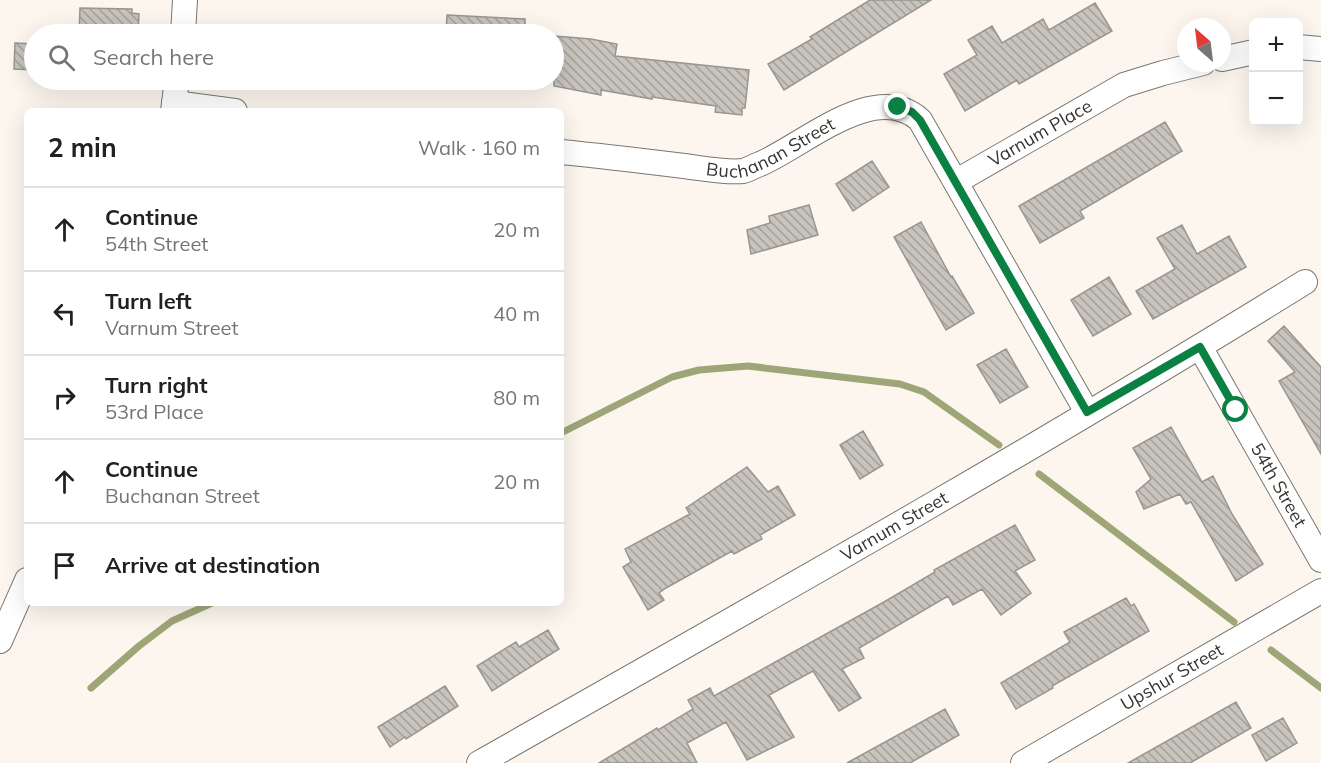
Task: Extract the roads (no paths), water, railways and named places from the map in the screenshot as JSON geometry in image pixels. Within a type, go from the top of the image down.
[{"type":"street","points":[[184,24],[185,0]]},
{"type":"street","points":[[1303,47],[1321,49]]},
{"type":"street","points":[[1231,56],[1249,53]]},
{"type":"street","name":"Varnum Place","points":[[952,173],[1125,85],[1177,70]]},
{"type":"street","points":[[174,98],[221,108]]},
{"type":"street","name":"Buchanan Street","points":[[564,152],[743,171],[771,159],[844,118],[864,110],[883,106],[898,107],[912,112],[920,120],[952,173],[1087,412]]},
{"type":"street","name":"Varnum Street","points":[[479,763],[906,521],[1200,347],[1305,282]]},
{"type":"street","name":"54th Street","points":[[1200,347],[1321,560]]},
{"type":"street","points":[[0,641],[24,587]]},
{"type":"street","name":"Upshur Street","points":[[1023,763],[1321,591]]},
{"type":"waterway","points":[[564,431],[672,377],[699,370],[748,366],[900,384],[924,392],[999,445]]},
{"type":"waterway","points":[[1039,474],[1234,622]]},
{"type":"waterway","points":[[91,688],[172,621],[205,606]]},
{"type":"waterway","points":[[1271,650],[1321,688]]}]
